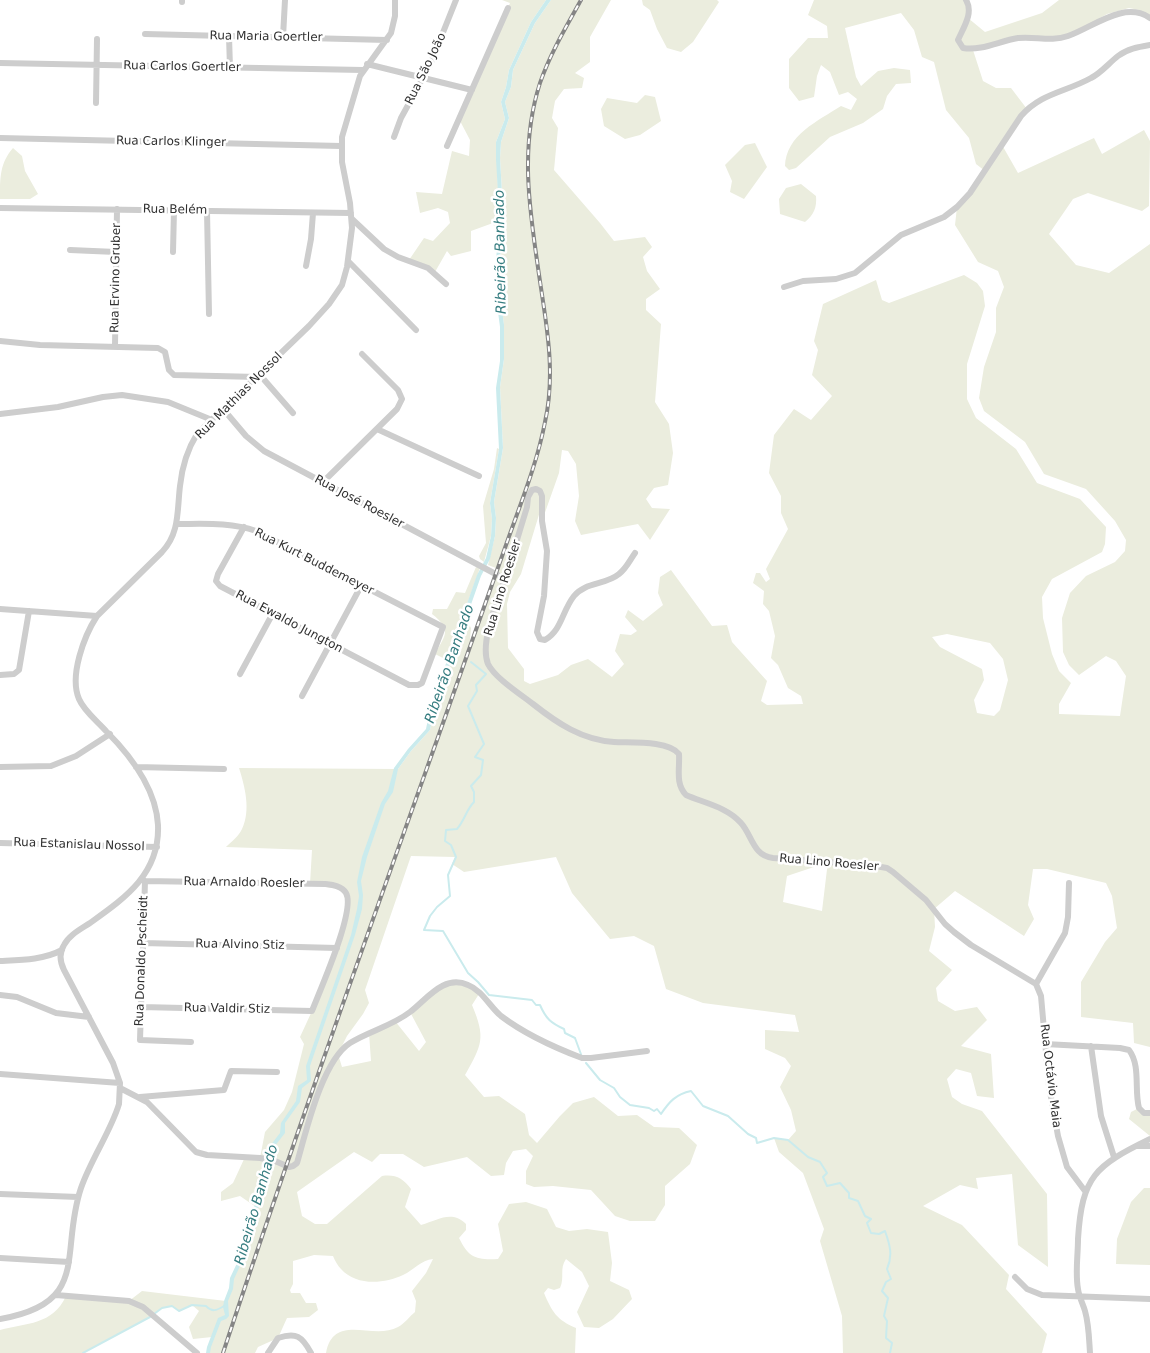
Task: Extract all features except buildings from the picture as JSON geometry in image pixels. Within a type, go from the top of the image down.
[{"type":"street","points":[[283,37],[285,0]]},
{"type":"street","name":"Rua Mathias Nossol","points":[[62,950],[70,937],[118,903],[143,880],[157,847],[158,823],[153,799],[145,781],[110,734],[82,705],[77,693],[76,686],[82,648],[89,628],[97,616],[171,541],[177,524],[179,488],[187,456],[197,434],[309,326],[329,304],[342,285],[348,261],[351,216],[342,162],[342,137],[358,82],[365,67],[391,33],[395,16],[395,0]]},
{"type":"street","name":"Rua São João","points":[[394,137],[401,118],[444,34],[456,0]]},
{"type":"street","points":[[966,0],[969,4],[968,18],[958,40],[962,48],[973,50],[1020,38],[1054,40],[1069,36],[1107,14],[1129,8],[1139,10],[1150,18]]},
{"type":"street","points":[[447,146],[508,8]]},
{"type":"street","name":"Rua Maria Goertler","points":[[145,34],[387,40]]},
{"type":"street","points":[[229,36],[230,68]]},
{"type":"street","points":[[96,103],[97,39]]},
{"type":"street","points":[[784,287],[803,281],[836,278],[855,273],[901,234],[944,217],[970,193],[1027,109],[1050,94],[1079,85],[1097,75],[1119,55],[1134,48],[1150,45]]},
{"type":"street","name":"Rua Carlos Goertler","points":[[0,64],[230,68],[365,67],[472,90]]},
{"type":"street","name":"Rua Carlos Klinger","points":[[0,138],[341,146]]},
{"type":"street","name":"Rua Belém","points":[[0,208],[313,213],[351,216]]},
{"type":"street","name":"Rua Ervino Gruber","points":[[115,346],[117,209]]},
{"type":"street","points":[[173,252],[174,210]]},
{"type":"street","points":[[207,211],[210,314]]},
{"type":"street","points":[[306,266],[313,213]]},
{"type":"street","points":[[351,216],[384,249],[398,257],[428,268],[446,284]]},
{"type":"street","points":[[70,250],[116,252]]},
{"type":"street","points":[[348,261],[416,330]]},
{"type":"street","points":[[0,342],[161,349],[166,354],[170,370],[174,375],[259,376],[293,413]]},
{"type":"street","points":[[323,482],[397,408],[402,399],[398,390],[362,354]]},
{"type":"street","points":[[0,414],[58,407],[103,397],[122,395],[168,402],[212,420]]},
{"type":"street","name":"Rua José Roesler","points":[[224,410],[258,447],[505,579]]},
{"type":"street","points":[[377,429],[479,476]]},
{"type":"street","name":"Rua Lino Roesler","points":[[635,553],[618,575],[584,588],[574,595],[565,610],[559,628],[551,637],[545,640],[540,639],[537,632],[544,596],[547,551],[542,522],[542,496],[536,489],[532,490],[528,497],[527,507],[488,632],[487,658],[493,671],[538,708],[568,729],[585,737],[606,742],[652,744],[673,748],[678,754],[679,785],[681,790],[686,795],[723,810],[736,818],[748,832],[759,853],[763,856],[887,868],[926,900],[954,932],[1036,984]]},
{"type":"street","name":"Rua Kurt Buddemeyer","points":[[177,524],[220,524],[244,527],[256,531],[443,628],[422,682],[418,685]]},
{"type":"street","name":"Rua Ewaldo Jungton","points":[[244,527],[218,574],[216,581],[220,586],[410,685],[418,685]]},
{"type":"street","points":[[302,696],[361,586]]},
{"type":"street","points":[[0,609],[97,616]]},
{"type":"street","points":[[0,675],[14,674],[19,670],[29,611]]},
{"type":"street","points":[[240,674],[273,613]]},
{"type":"street","points":[[0,767],[51,766],[76,756],[110,734]]},
{"type":"street","points":[[136,768],[224,769]]},
{"type":"street","name":"Rua Estanislau Nossol","points":[[0,842],[157,847]]},
{"type":"street","name":"Rua Arnaldo Roesler","points":[[143,880],[326,884],[336,886],[343,890],[348,899],[348,912],[336,948]]},
{"type":"street","name":"Rua Donaldo Pscheidt","points":[[143,880],[140,1040],[191,1042]]},
{"type":"street","points":[[1036,984],[1059,947],[1065,933],[1068,917],[1069,883]]},
{"type":"street","name":"Rua Alvino Stiz","points":[[143,943],[336,948]]},
{"type":"street","name":"Rua Valdir Stiz","points":[[141,1007],[312,1011],[336,948]]},
{"type":"street","points":[[0,961],[36,959],[62,950]]},
{"type":"street","points":[[0,1319],[29,1312],[44,1305],[56,1295],[66,1276],[78,1197],[119,1104],[120,1086],[110,1058],[64,970],[60,960],[62,950]]},
{"type":"street","points":[[0,1074],[120,1086],[140,1097],[153,1108],[196,1152],[207,1155],[266,1159],[289,1167],[297,1163],[325,1078],[342,1050],[357,1038],[403,1017],[436,989],[446,984],[470,985],[501,1015],[527,1034],[582,1058],[647,1051]]},
{"type":"street","name":"Rua Octávio Maia","points":[[1036,984],[1040,996],[1051,1101],[1060,1148],[1067,1167],[1085,1191]]},
{"type":"street","points":[[0,996],[17,997],[56,1013],[89,1017]]},
{"type":"street","points":[[1045,1044],[1129,1050],[1135,1065],[1139,1108],[1144,1113],[1150,1113]]},
{"type":"street","points":[[1091,1046],[1098,1105],[1103,1127],[1114,1157]]},
{"type":"street","points":[[140,1097],[224,1090],[231,1072],[276,1072]]},
{"type":"street","points":[[1090,1353],[1087,1321],[1077,1286],[1081,1209],[1085,1191],[1095,1176],[1114,1157],[1150,1139]]},
{"type":"street","points":[[1136,1146],[1150,1146]]},
{"type":"street","points":[[0,1194],[78,1197]]},
{"type":"street","points":[[0,1258],[69,1262]]},
{"type":"street","points":[[1015,1277],[1027,1289],[1037,1294],[1150,1299]]},
{"type":"street","points":[[56,1295],[129,1301],[143,1307],[196,1353]]},
{"type":"street","points":[[268,1353],[278,1338],[288,1334],[298,1336],[311,1353]]},
{"type":"shaded area","points":[[502,0],[546,0],[531,22],[509,70],[501,102],[505,119],[496,142],[499,211],[498,238],[493,223],[471,231],[471,251],[451,256],[447,251],[435,272],[409,260],[424,238],[433,241],[450,223],[448,212],[438,208],[420,213],[416,192],[442,194],[452,151],[469,156],[470,140],[459,119],[510,3]]},
{"type":"shaded area","points":[[551,0],[611,0],[590,37],[590,62],[575,73],[584,78],[582,88],[564,89],[555,101],[552,118],[558,128],[554,170],[614,241],[645,237],[652,247],[643,257],[647,271],[660,289],[646,299],[646,310],[661,324],[655,402],[669,424],[673,453],[668,485],[654,488],[646,499],[652,508],[670,509],[650,540],[638,524],[581,535],[575,521],[579,496],[576,464],[568,451],[562,450],[559,473],[542,521],[541,508],[521,574],[510,592],[507,604],[508,648],[524,669],[524,681],[530,684],[558,675],[571,665],[588,659],[612,677],[624,664],[615,651],[620,634],[631,635],[637,631],[625,617],[628,610],[643,621],[663,605],[658,593],[660,577],[671,570],[712,626],[727,625],[732,642],[767,681],[761,701],[767,705],[803,704],[801,696],[788,688],[778,665],[771,658],[775,636],[769,611],[763,604],[764,591],[753,583],[756,573],[760,573],[766,582],[770,579],[766,569],[788,529],[781,513],[781,496],[769,473],[774,435],[794,409],[811,420],[832,396],[812,375],[818,350],[814,341],[823,304],[876,280],[882,300],[889,303],[964,275],[977,283],[983,291],[985,306],[967,364],[967,399],[976,418],[1016,449],[1037,483],[1080,499],[1106,527],[1105,544],[1102,552],[1052,579],[1042,597],[1043,618],[1052,654],[1059,671],[1071,683],[1059,704],[1059,714],[1120,716],[1126,676],[1116,661],[1106,656],[1079,675],[1069,665],[1063,652],[1062,618],[1070,593],[1086,576],[1115,562],[1125,551],[1126,540],[1115,521],[1086,489],[1044,474],[1025,442],[984,411],[979,398],[984,367],[996,332],[996,308],[1004,287],[998,271],[978,262],[955,225],[957,207],[985,171],[976,164],[969,138],[946,110],[934,62],[922,57],[914,30],[901,13],[845,28],[856,77],[861,86],[878,71],[894,68],[910,70],[911,83],[896,84],[887,96],[883,109],[863,123],[830,137],[796,168],[789,170],[785,166],[787,155],[797,137],[813,123],[841,106],[851,110],[857,99],[848,92],[839,95],[830,72],[821,65],[817,76],[814,97],[799,101],[789,88],[789,59],[808,38],[828,38],[827,26],[808,15],[814,0],[966,0],[968,18],[985,32],[1042,13],[1059,0],[1150,0],[1150,18],[1139,10],[1129,8],[1107,14],[1069,36],[1020,38],[973,50],[983,81],[996,88],[1011,88],[1027,109],[1002,145],[1018,173],[1094,138],[1102,154],[1144,130],[1150,141],[1149,206],[1142,211],[1088,193],[1073,199],[1049,234],[1076,265],[1109,273],[1150,244],[1150,1047],[1134,1043],[1133,1023],[1081,1017],[1081,982],[1105,942],[1117,928],[1112,896],[1106,883],[1047,869],[1033,869],[1028,905],[1034,919],[1024,936],[955,891],[934,909],[935,927],[929,951],[952,970],[936,988],[938,1001],[955,1011],[977,1007],[987,1020],[961,1046],[991,1054],[994,1098],[977,1096],[971,1073],[956,1069],[947,1079],[952,1097],[962,1104],[982,1111],[1047,1194],[1048,1267],[1018,1245],[1012,1174],[976,1178],[978,1189],[960,1185],[923,1206],[962,1225],[1009,1275],[1006,1289],[1047,1334],[1042,1353],[843,1353],[842,1316],[820,1241],[824,1229],[803,1173],[779,1152],[774,1138],[788,1140],[796,1131],[791,1110],[780,1087],[791,1066],[785,1058],[765,1049],[765,1030],[799,1032],[795,1015],[703,1003],[666,989],[654,946],[634,936],[610,939],[572,893],[556,857],[464,872],[452,864],[455,857],[411,856],[365,990],[369,1003],[347,1036],[338,1054],[342,1067],[371,1061],[369,1033],[395,1021],[419,1051],[426,1042],[410,1012],[436,989],[461,983],[479,994],[472,1005],[479,1026],[480,1041],[465,1075],[484,1097],[499,1096],[525,1114],[529,1135],[537,1143],[573,1103],[594,1097],[618,1116],[637,1115],[654,1127],[679,1128],[697,1145],[690,1164],[665,1186],[665,1205],[655,1221],[630,1221],[615,1216],[591,1190],[553,1186],[534,1187],[526,1184],[526,1171],[533,1156],[526,1149],[513,1151],[506,1163],[504,1175],[491,1176],[467,1157],[424,1167],[403,1154],[380,1154],[372,1162],[354,1152],[297,1192],[302,1216],[315,1224],[327,1224],[382,1176],[395,1176],[405,1182],[411,1189],[405,1207],[421,1225],[445,1217],[460,1220],[466,1224],[466,1230],[459,1238],[466,1250],[479,1258],[498,1259],[503,1251],[498,1224],[509,1204],[526,1202],[547,1209],[556,1227],[569,1231],[587,1229],[608,1232],[612,1263],[610,1281],[629,1290],[632,1299],[613,1319],[599,1328],[584,1327],[577,1312],[589,1286],[582,1272],[566,1259],[563,1266],[560,1288],[554,1290],[548,1288],[544,1293],[556,1315],[564,1322],[576,1328],[575,1353],[326,1353],[330,1341],[337,1334],[346,1330],[388,1330],[402,1324],[415,1312],[416,1301],[412,1291],[426,1273],[433,1259],[425,1261],[407,1273],[395,1278],[371,1282],[362,1281],[347,1275],[333,1256],[314,1255],[293,1261],[293,1284],[290,1290],[291,1293],[300,1293],[306,1303],[316,1303],[318,1310],[309,1317],[287,1318],[278,1338],[258,1347],[255,1353],[208,1353],[212,1337],[193,1339],[189,1327],[199,1311],[192,1305],[179,1311],[172,1306],[162,1308],[150,1317],[83,1353],[0,1353],[0,1330],[29,1324],[46,1318],[54,1313],[66,1296],[129,1301],[142,1291],[226,1301],[233,1278],[248,1244],[256,1207],[240,1196],[221,1201],[221,1192],[233,1183],[245,1157],[260,1158],[265,1132],[284,1110],[292,1092],[304,1044],[300,1037],[312,1011],[348,912],[343,890],[310,884],[312,850],[226,847],[241,832],[245,822],[247,806],[239,768],[398,769],[430,730],[434,709],[466,619],[471,628],[469,652],[511,529],[496,568],[488,565],[495,536],[496,518],[494,502],[503,448],[500,387],[504,359],[500,262],[503,210],[501,142],[509,118],[505,102],[511,87],[513,70],[535,23]],"holes":[[[947,634],[990,643],[1003,659],[1008,680],[1000,710],[994,716],[977,713],[974,700],[984,680],[982,669],[940,647],[932,637]],[[816,860],[828,861],[822,911],[783,902],[787,876],[814,867]]]},
{"type":"shaded area","points":[[642,0],[717,0],[719,2],[693,42],[681,52],[667,48],[650,10],[643,5]]},
{"type":"shaded area","points":[[645,95],[655,97],[661,121],[640,135],[625,139],[604,126],[601,109],[607,98],[637,103]]},
{"type":"shaded area","points":[[755,143],[767,167],[744,199],[730,192],[732,181],[725,165],[745,145]]},
{"type":"shaded area","points":[[13,148],[22,156],[25,171],[38,194],[30,199],[0,199],[3,165]]},
{"type":"shaded area","points":[[801,184],[816,196],[814,210],[811,217],[805,222],[780,214],[779,199],[786,188]]},
{"type":"shaded area","points":[[497,448],[499,449],[490,503],[492,519],[491,536],[484,562],[479,556],[486,543],[483,506],[494,469]]},
{"type":"shaded area","points":[[476,567],[480,568],[447,660],[435,654],[444,637],[445,628],[432,614],[433,609],[447,609],[456,592],[465,593]]},
{"type":"shaded area","points":[[1139,1108],[1150,1113],[1150,1136],[1129,1119],[1131,1112]]},
{"type":"shaded area","points":[[1144,1188],[1150,1188],[1150,1265],[1116,1264],[1117,1239],[1131,1202]]},
{"type":"water","name":"Ribeirão Banhado","points":[[546,0],[551,0],[535,23],[513,70],[511,87],[505,102],[509,118],[501,142],[500,158],[503,210],[500,262],[504,359],[500,387],[503,448],[494,502],[496,518],[495,536],[490,559],[481,576],[434,709],[430,730],[398,769],[393,792],[385,804],[361,881],[362,909],[355,935],[310,1066],[311,1081],[302,1088],[300,1102],[285,1123],[285,1133],[274,1147],[273,1167],[264,1186],[263,1199],[253,1222],[250,1244],[234,1279],[233,1289],[228,1301],[229,1316],[221,1321],[210,1353],[206,1353],[218,1318],[225,1315],[223,1307],[230,1278],[246,1244],[249,1222],[259,1199],[259,1185],[269,1167],[270,1146],[280,1133],[281,1123],[296,1101],[298,1086],[307,1080],[306,1066],[351,935],[359,896],[357,882],[362,857],[381,803],[388,791],[394,768],[426,729],[430,709],[477,575],[486,558],[491,536],[492,519],[490,503],[499,449],[496,388],[500,361],[500,327],[497,304],[496,263],[499,211],[496,142],[505,119],[501,102],[509,70],[531,22]]},
{"type":"waterway","points":[[471,662],[486,674],[476,685],[477,691],[468,706],[484,744],[475,757],[483,760],[481,775],[471,786],[474,792],[474,802],[460,826],[457,829],[446,830],[445,841],[451,845],[456,857],[448,875],[450,896],[430,916],[424,930],[443,931],[468,973],[489,995],[532,1000],[536,1005],[540,1005],[549,1020],[564,1029],[565,1033],[575,1038],[582,1057]]},
{"type":"waterway","points":[[586,1063],[600,1080],[614,1088],[620,1097],[630,1105],[649,1108],[654,1111],[657,1109],[661,1114],[673,1099],[691,1091],[703,1106],[728,1116],[748,1134],[756,1138],[757,1143],[774,1138],[788,1140],[808,1157],[820,1162],[827,1173],[823,1177],[827,1186],[840,1183],[849,1193],[849,1198],[858,1201],[865,1216],[871,1219],[867,1223],[871,1233],[879,1234],[885,1231],[890,1250],[887,1269],[891,1279],[886,1282],[882,1291],[888,1298],[884,1316],[887,1321],[886,1338],[892,1343],[890,1353]]},
{"type":"waterway","points":[[83,1353],[150,1317],[162,1308],[172,1306],[179,1311],[192,1305],[206,1306],[214,1310],[224,1306]]},
{"type":"railway","points":[[223,1353],[301,1122],[533,469],[542,438],[548,405],[550,372],[546,322],[530,211],[528,185],[529,134],[533,109],[544,72],[581,0]]}]
